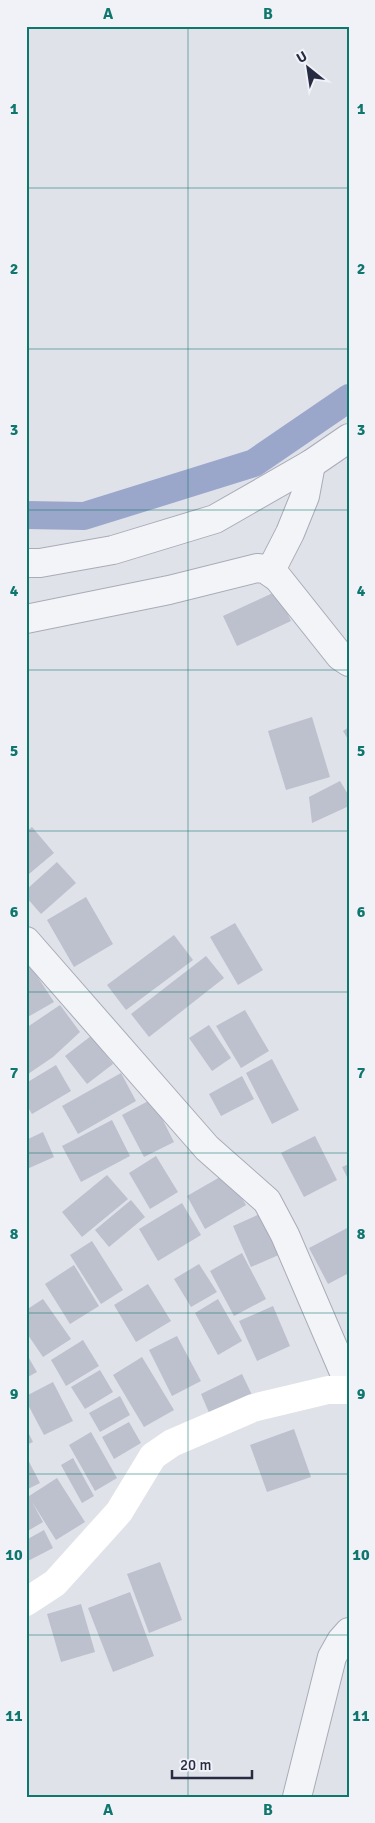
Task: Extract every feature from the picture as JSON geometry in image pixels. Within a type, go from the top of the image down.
[{"type":"street","points":[[26,563],[40,563],[114,550],[215,519],[311,464],[349,438]]},
{"type":"street","points":[[270,572],[290,533],[304,496],[311,464]]},
{"type":"street","points":[[26,618],[169,590],[256,568],[270,572],[278,578],[340,656],[349,662]]},
{"type":"street","points":[[26,941],[207,1148],[267,1201],[285,1235],[349,1384]]},
{"type":"street","points":[[26,1602],[55,1583],[119,1512],[153,1456],[172,1443],[253,1408],[328,1390],[349,1390]]},
{"type":"street","points":[[297,1797],[332,1657],[341,1641],[349,1632]]},
{"type":"building","points":[[277,591],[291,621],[237,646],[223,616]]},
{"type":"building","points":[[312,717],[330,777],[286,790],[268,731]]},
{"type":"building","points":[[349,727],[349,741],[343,731]]},
{"type":"building","points":[[340,781],[349,796],[349,806],[312,823],[309,797]]},
{"type":"building","points":[[32,827],[54,853],[29,874],[26,871],[26,832]]},
{"type":"building","points":[[57,862],[76,883],[41,914],[26,897],[26,890]]},
{"type":"building","points":[[86,897],[113,944],[74,967],[47,920]]},
{"type":"building","points":[[235,923],[263,970],[238,985],[210,937]]},
{"type":"building","points":[[174,935],[193,960],[126,1010],[107,985]]},
{"type":"building","points":[[206,956],[224,978],[149,1037],[131,1014]]},
{"type":"building","points":[[26,959],[54,1002],[26,1018]]},
{"type":"building","points":[[60,1005],[80,1032],[53,1057],[28,1074],[26,1071],[26,1028]]},
{"type":"building","points":[[245,1010],[269,1051],[241,1068],[216,1026]]},
{"type":"building","points":[[209,1025],[231,1058],[212,1071],[189,1038]]},
{"type":"building","points":[[91,1036],[113,1064],[87,1084],[65,1056]]},
{"type":"building","points":[[272,1059],[299,1110],[272,1124],[246,1073]]},
{"type":"building","points":[[56,1065],[71,1091],[32,1114],[26,1104],[26,1083]]},
{"type":"building","points":[[121,1073],[136,1101],[78,1134],[62,1106]]},
{"type":"building","points":[[242,1076],[254,1099],[221,1116],[209,1094]]},
{"type":"building","points":[[152,1099],[174,1142],[144,1157],[122,1115]]},
{"type":"building","points":[[112,1120],[130,1156],[81,1182],[62,1146]]},
{"type":"building","points":[[43,1132],[54,1157],[27,1169],[26,1140]]},
{"type":"building","points":[[315,1136],[337,1180],[304,1197],[281,1153]]},
{"type":"building","points":[[156,1156],[178,1192],[150,1209],[129,1173]]},
{"type":"building","points":[[349,1164],[349,1181],[342,1167]]},
{"type":"building","points":[[227,1173],[246,1205],[205,1229],[187,1196]]},
{"type":"building","points":[[107,1175],[128,1199],[82,1237],[62,1212]]},
{"type":"building","points":[[131,1200],[145,1217],[109,1247],[95,1230]]},
{"type":"building","points":[[182,1203],[201,1235],[158,1261],[139,1229]]},
{"type":"building","points":[[262,1213],[281,1254],[251,1267],[233,1226]]},
{"type":"building","points":[[349,1227],[349,1273],[328,1284],[309,1248]]},
{"type":"building","points":[[92,1241],[123,1290],[101,1304],[70,1255]]},
{"type":"building","points":[[242,1253],[266,1299],[234,1316],[210,1271]]},
{"type":"building","points":[[199,1264],[217,1292],[191,1307],[174,1279]]},
{"type":"building","points":[[74,1265],[99,1306],[70,1324],[45,1284]]},
{"type":"building","points":[[148,1284],[171,1321],[136,1342],[114,1305]]},
{"type":"building","points":[[43,1299],[71,1339],[43,1357],[26,1332],[26,1310]]},
{"type":"building","points":[[218,1299],[242,1341],[218,1355],[195,1313]]},
{"type":"building","points":[[273,1306],[290,1346],[257,1361],[239,1321]]},
{"type":"building","points":[[177,1336],[201,1381],[172,1396],[149,1350]]},
{"type":"building","points":[[83,1340],[99,1366],[66,1386],[51,1360]]},
{"type":"building","points":[[26,1353],[37,1372],[26,1378]]},
{"type":"building","points":[[142,1357],[174,1410],[144,1427],[113,1375]]},
{"type":"building","points":[[100,1370],[113,1392],[85,1409],[71,1387]]},
{"type":"building","points":[[242,1374],[252,1395],[210,1415],[201,1394]]},
{"type":"building","points":[[53,1382],[73,1421],[44,1435],[26,1401],[26,1396]]},
{"type":"building","points":[[120,1396],[130,1415],[100,1432],[89,1413]]},
{"type":"building","points":[[129,1422],[141,1443],[114,1459],[102,1437]]},
{"type":"building","points":[[26,1428],[33,1442],[26,1445]]},
{"type":"building","points":[[294,1429],[311,1477],[267,1492],[250,1445]]},
{"type":"building","points":[[91,1432],[117,1478],[95,1491],[69,1445]]},
{"type":"building","points":[[26,1456],[40,1483],[26,1490]]},
{"type":"building","points":[[73,1458],[94,1496],[82,1503],[61,1465]]},
{"type":"building","points":[[57,1478],[85,1522],[56,1540],[32,1502],[43,1522],[26,1532],[26,1498]]},
{"type":"building","points":[[44,1530],[53,1548],[26,1562],[26,1540]]},
{"type":"building","points":[[160,1562],[182,1620],[149,1633],[127,1574]]},
{"type":"building","points":[[130,1592],[154,1656],[113,1672],[88,1608]]},
{"type":"building","points":[[81,1604],[95,1652],[61,1662],[47,1614]]},
{"type":"waterway","points":[[26,515],[84,516],[254,463],[349,398]]}]
